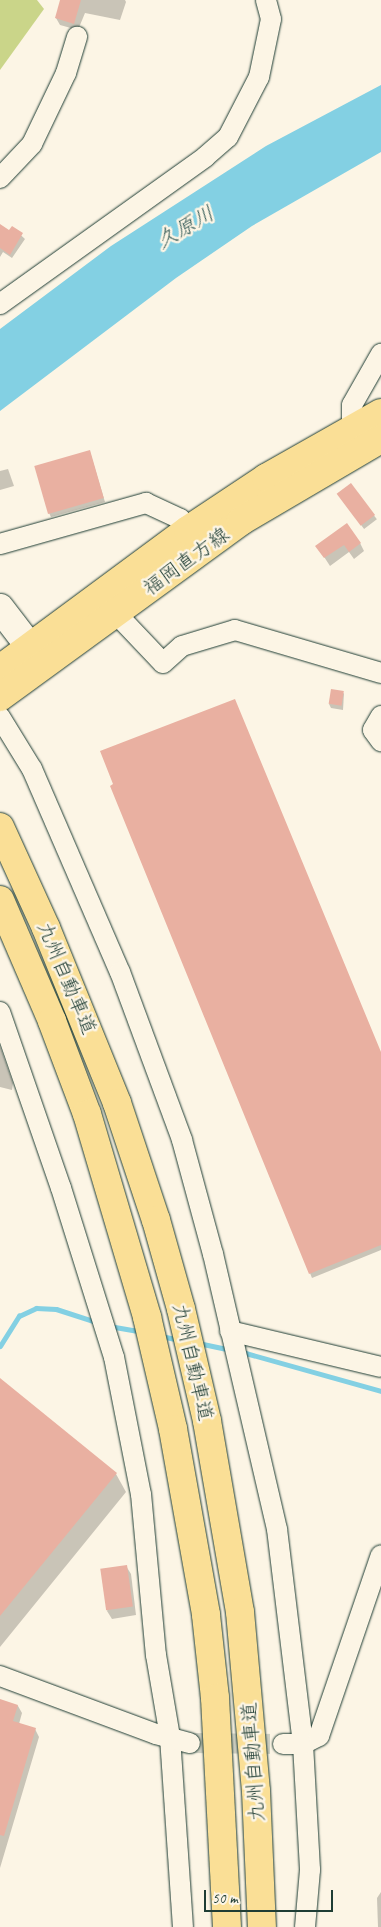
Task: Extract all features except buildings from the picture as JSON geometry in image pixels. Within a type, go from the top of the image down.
[{"type":"main road","name":"福岡直方線","points":[[107,604],[188,530],[266,478],[381,413]]},
{"type":"main road","name":"福岡直方線","points":[[0,697],[37,655],[107,604],[381,439]]},
{"type":"main road","name":"福岡直方線","points":[[0,669],[37,655]]},
{"type":"main road","name":"九州自動車道","points":[[0,827],[46,928],[117,1103],[156,1220],[183,1318],[207,1421],[240,1612],[256,1791],[262,1927]]},
{"type":"main road","name":"九州自動車道","points":[[0,900],[52,1021],[86,1114],[142,1299],[173,1429],[206,1615],[214,1689],[227,1927]]},
{"type":"street","points":[[0,304],[206,157],[228,137],[259,77],[271,19],[266,0]]},
{"type":"street","points":[[0,178],[32,144],[66,73],[77,37]]},
{"type":"street","points":[[352,428],[352,405],[381,354]]},
{"type":"street","points":[[0,544],[146,503],[180,519],[188,530]]},
{"type":"street","points":[[107,604],[162,663],[182,646],[236,630],[381,673]]},
{"type":"street","points":[[0,608],[37,655]]},
{"type":"street","points":[[381,716],[373,730],[381,741]]},
{"type":"street","points":[[0,717],[32,769],[120,972],[182,1140],[277,1529],[293,1744],[310,1870],[305,1927]]},
{"type":"street","points":[[0,1012],[61,1188],[114,1357],[141,1494],[156,1655],[170,1737],[183,1927]]},
{"type":"street","points":[[230,1331],[381,1368]]},
{"type":"street","points":[[293,1744],[319,1736],[381,1554]]},
{"type":"street","points":[[0,1676],[190,1743]]},
{"type":"green space","points":[[0,0],[37,0],[44,9],[0,70]]},
{"type":"water","name":"久原川","points":[[381,85],[381,152],[252,226],[176,278],[0,411],[0,329],[111,246],[266,146]]},
{"type":"waterway","points":[[0,1346],[19,1316],[36,1308],[56,1309],[99,1323]]},
{"type":"waterway","points":[[109,1326],[143,1332]]},
{"type":"waterway","points":[[161,1336],[180,1340]]},
{"type":"waterway","points":[[198,1343],[231,1350]]},
{"type":"waterway","points":[[242,1352],[381,1391]]},
{"type":"tunnel","points":[[190,1743],[283,1744]]}]
